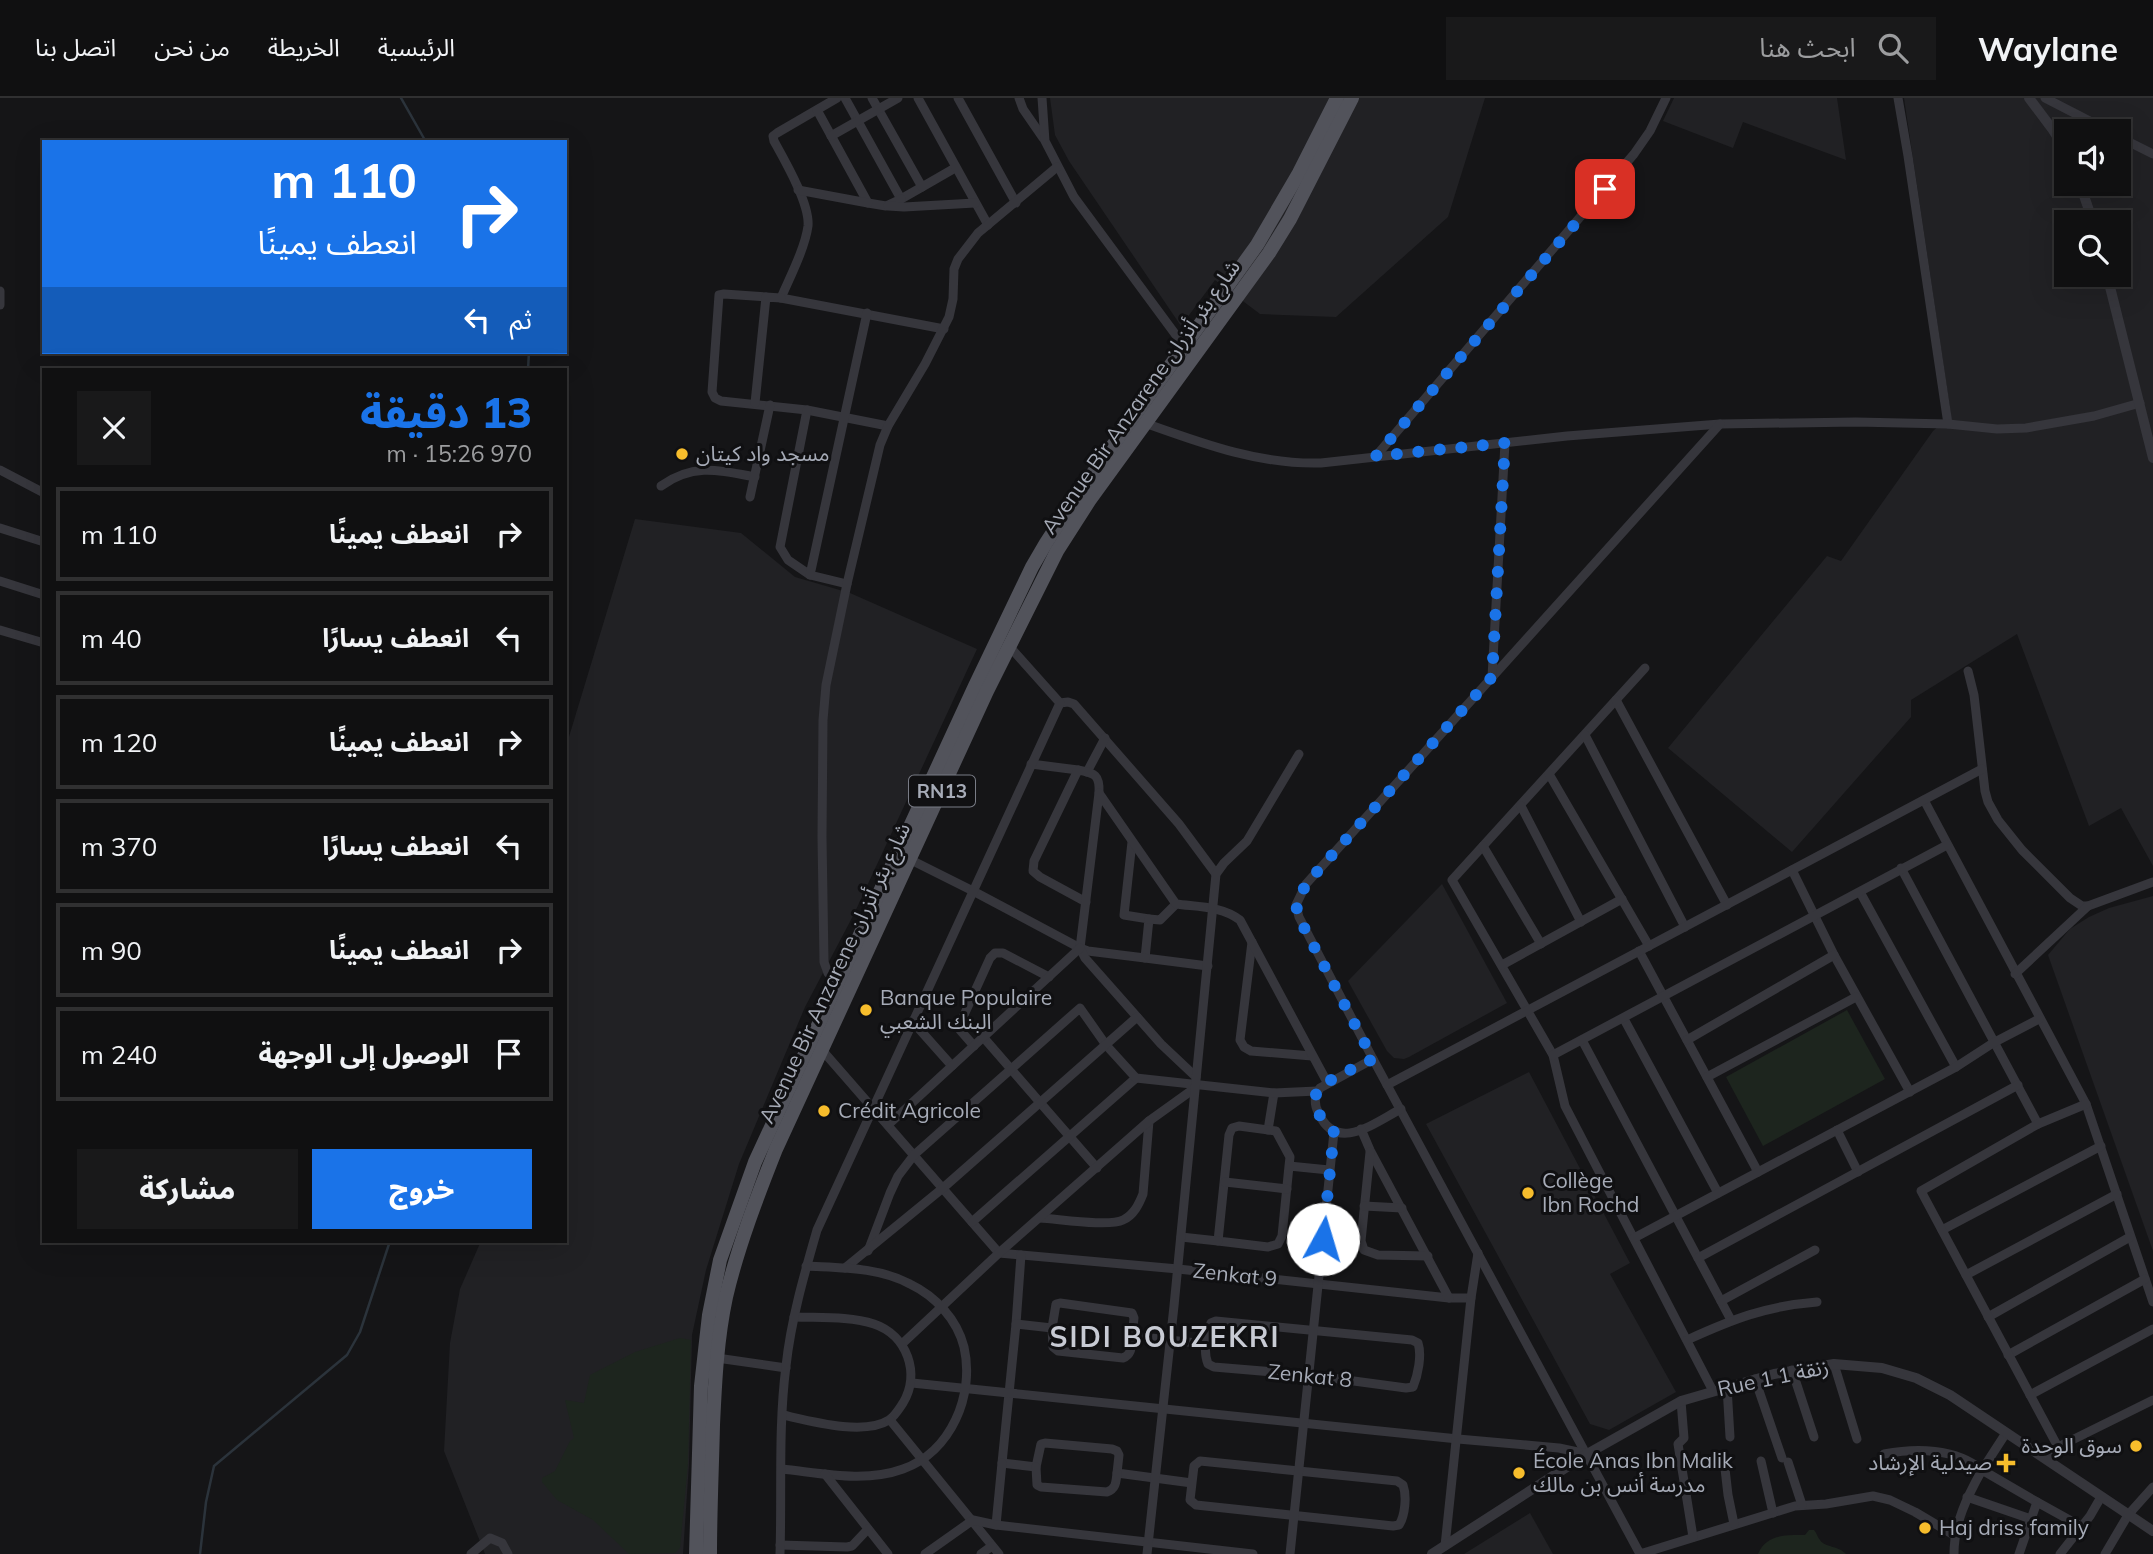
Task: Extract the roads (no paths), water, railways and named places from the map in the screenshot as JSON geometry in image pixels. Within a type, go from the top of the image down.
[{"type":"main road","name":"Avenue Bir Anzarene شارع بئر أنزران","points":[[696,1554],[701,1386],[709,1315],[720,1261],[755,1162],[1032,567],[1078,494],[1275,216],[1337,98]]},
{"type":"main road","name":"Avenue Bir Anzarene شارع بئر أنزران","points":[[710,1554],[717,1359],[726,1299],[736,1257],[776,1149],[987,691],[1044,577],[1068,534],[1280,236],[1352,98]]},
{"type":"street","points":[[781,298],[808,225],[806,210],[773,136],[837,98]]},
{"type":"street","points":[[845,98],[901,199]]},
{"type":"street","points":[[872,98],[922,187]]},
{"type":"street","points":[[831,136],[898,98]]},
{"type":"street","points":[[918,98],[988,225]]},
{"type":"street","points":[[959,98],[1016,203]]},
{"type":"street","points":[[1019,98],[1081,207],[1184,346]]},
{"type":"street","points":[[1042,98],[1045,141]]},
{"type":"street","points":[[1376,456],[1634,155],[1667,98]]},
{"type":"street","points":[[1898,98],[1948,424]]},
{"type":"street","points":[[2029,98],[2054,132]]},
{"type":"street","points":[[2045,98],[2086,119]]},
{"type":"street","points":[[817,110],[869,203]]},
{"type":"street","points":[[2131,142],[2153,154]]},
{"type":"street","points":[[837,984],[828,973],[824,962],[821,837],[823,720],[826,685],[874,469],[888,426],[949,317],[953,299],[954,269],[958,259],[978,233],[1057,167]]},
{"type":"street","points":[[886,206],[955,168]]},
{"type":"street","points":[[798,190],[886,206],[975,203]]},
{"type":"street","points":[[2110,287],[2153,458]]},
{"type":"street","points":[[0,291],[0,305]]},
{"type":"street","points":[[888,426],[807,410],[721,401],[715,398],[712,392],[719,295],[781,298],[944,329]]},
{"type":"street","points":[[754,403],[766,297]]},
{"type":"street","points":[[810,575],[867,313]]},
{"type":"street","points":[[1145,423],[1242,454],[1294,464],[1720,424],[1948,424],[1997,429],[2026,428],[2094,416],[2140,403]]},
{"type":"street","points":[[750,497],[769,405]]},
{"type":"street","points":[[807,410],[780,547],[788,560],[810,575],[847,584]]},
{"type":"street","points":[[1720,424],[1306,884],[1296,905],[1299,918],[1373,1059],[1640,1554],[1802,1505],[1826,1504],[1861,1497],[1881,1496],[1915,1511],[1954,1535]]},
{"type":"street","points":[[1492,677],[1505,443]]},
{"type":"street","points":[[661,486],[669,480],[696,470],[724,470],[755,477]]},
{"type":"street","points":[[1,472],[42,493]]},
{"type":"street","points":[[0,527],[42,541]]},
{"type":"street","points":[[0,581],[42,594]]},
{"type":"street","points":[[0,630],[42,642]]},
{"type":"street","points":[[1010,647],[1059,703]]},
{"type":"street","points":[[1644,668],[1452,880],[1553,1055],[1565,1106],[1713,1391]]},
{"type":"street","points":[[1968,671],[1988,802],[1998,820],[2022,850],[2062,891],[2082,906],[2153,882]]},
{"type":"street","points":[[1616,700],[1727,905]]},
{"type":"street","points":[[1059,703],[1074,704],[1179,824],[1216,874]]},
{"type":"street","points":[[869,1529],[852,1546],[780,1549],[783,1415],[786,1368],[794,1317],[817,1230],[1059,703]]},
{"type":"street","points":[[1585,734],[1685,927]]},
{"type":"street","points":[[1086,902],[1040,877],[1033,871],[1034,861],[1083,771],[1105,738]]},
{"type":"street","points":[[1147,1554],[1216,874],[1247,841],[1299,754]]},
{"type":"street","points":[[1031,764],[1083,771],[1097,777],[1099,793],[1080,948],[1085,958],[1196,1083]]},
{"type":"street","points":[[1387,1085],[1982,769]]},
{"type":"street","points":[[1549,775],[1648,946]]},
{"type":"street","points":[[1099,793],[1176,904],[1230,913],[1240,920],[1328,1083]]},
{"type":"street","points":[[1924,800],[2086,1104],[2153,1302]]},
{"type":"street","points":[[1521,806],[1581,922]]},
{"type":"street","points":[[1132,842],[1124,915],[1160,920],[1176,904]]},
{"type":"street","points":[[1553,1055],[1947,845]]},
{"type":"street","points":[[1483,846],[1541,944]]},
{"type":"street","points":[[911,860],[1088,951],[1208,966]]},
{"type":"street","points":[[1902,868],[2038,1124]]},
{"type":"street","points":[[1792,870],[1856,997],[1910,1091]]},
{"type":"street","points":[[1860,892],[1956,1067]]},
{"type":"street","points":[[1502,965],[1622,899]]},
{"type":"street","points":[[2015,974],[2088,906]]},
{"type":"street","points":[[1145,958],[1149,919]]},
{"type":"street","points":[[1252,942],[1240,1040],[1244,1047],[1251,1051],[1312,1056]]},
{"type":"street","points":[[888,1125],[1080,948]]},
{"type":"street","points":[[1639,951],[1758,1172]]},
{"type":"street","points":[[974,1046],[960,1030],[960,1026],[990,958],[995,953],[1003,953],[1049,977]]},
{"type":"street","points":[[1687,1040],[1834,955]]},
{"type":"street","points":[[1707,1077],[1856,997]]},
{"type":"street","points":[[868,1251],[898,1176],[914,1155],[1080,1008],[1106,1045],[1136,1077],[1274,1093],[1317,1091],[1373,1059]]},
{"type":"street","points":[[845,1268],[943,1188],[1137,1017]]},
{"type":"street","points":[[1624,1019],[1718,1193]]},
{"type":"street","points":[[1634,1238],[1956,1067],[1993,1043],[2039,1019]]},
{"type":"street","points":[[912,1021],[952,1066]]},
{"type":"street","points":[[984,1038],[1097,1168]]},
{"type":"street","points":[[1582,1040],[1731,1320]]},
{"type":"street","points":[[822,1050],[999,1253]]},
{"type":"street","points":[[972,1222],[1136,1077]]},
{"type":"street","points":[[903,1343],[999,1253],[1196,1083]]},
{"type":"street","points":[[1698,1258],[2018,1085]]},
{"type":"street","points":[[1317,1091],[1315,1102],[1319,1115],[1334,1132],[1344,1134],[1361,1129],[1401,1109]]},
{"type":"street","points":[[1181,1237],[1269,1247],[1278,1244],[1282,1237],[1291,1163],[1272,1130],[1269,1119],[1274,1093]]},
{"type":"street","points":[[2057,1447],[1921,1191],[2038,1124],[2086,1104]]},
{"type":"street","points":[[1040,1218],[1109,1223],[1124,1220],[1130,1215],[1140,1203],[1143,1194],[1149,1121]]},
{"type":"street","points":[[1218,1241],[1229,1135],[1232,1128],[1239,1126],[1272,1130]]},
{"type":"street","points":[[1361,1129],[1450,1298]]},
{"type":"street","points":[[1837,1130],[1858,1172]]},
{"type":"street","points":[[1290,1554],[1334,1132]]},
{"type":"street","points":[[1942,1230],[2101,1146]]},
{"type":"street","points":[[1370,1150],[1361,1241],[1366,1252],[1378,1255],[1428,1256]]},
{"type":"street","points":[[1291,1163],[1329,1170]]},
{"type":"street","points":[[1225,1182],[1287,1189]]},
{"type":"street","points":[[1966,1275],[2117,1194]]},
{"type":"street","points":[[1364,1206],[1402,1208]]},
{"type":"street","points":[[1988,1317],[2130,1237]]},
{"type":"street","points":[[1721,1301],[1815,1250]]},
{"type":"street","name":"Zenkat 9","points":[[999,1253],[1471,1298]]},
{"type":"street","points":[[1445,1546],[1478,1253]]},
{"type":"street","points":[[996,1525],[1021,1255]]},
{"type":"street","points":[[782,1469],[857,1476],[882,1475],[902,1470],[922,1461],[950,1432],[965,1388],[964,1345],[942,1306],[909,1283],[869,1270],[806,1266]]},
{"type":"street","points":[[2008,1354],[2145,1279]]},
{"type":"street","points":[[1687,1340],[1731,1320],[1762,1310],[1817,1302]]},
{"type":"street","points":[[1060,1303],[1132,1312],[1134,1318],[1131,1350],[1128,1356],[1122,1358],[1058,1351],[1053,1348],[1052,1328],[1054,1308],[1060,1303]]},
{"type":"street","points":[[783,1415],[819,1423],[874,1425],[890,1420],[902,1404],[912,1383],[908,1355],[903,1343],[890,1332],[874,1324],[853,1320],[794,1317]]},
{"type":"street","points":[[1132,1336],[1206,1344],[1211,1323],[1216,1321],[1314,1332]]},
{"type":"street","points":[[1016,1324],[1052,1328]]},
{"type":"street","points":[[2029,1395],[2153,1329]]},
{"type":"street","name":"Zenkat 8","points":[[1206,1344],[1205,1358],[1208,1364],[1214,1367],[1413,1387],[1420,1349],[1418,1343],[1412,1340],[1314,1332]]},
{"type":"street","points":[[717,1359],[786,1368]]},
{"type":"street","points":[[1833,1364],[1857,1439]]},
{"type":"street","name":"Rue 1 زنقة 1","points":[[1432,1554],[1587,1454],[1681,1401],[1791,1370],[1833,1364],[1882,1368],[1916,1378],[1950,1395],[2153,1531]]},
{"type":"street","points":[[1791,1370],[1814,1437]]},
{"type":"street","points":[[1755,1379],[1802,1505]]},
{"type":"street","points":[[912,1383],[1559,1448],[1587,1454]]},
{"type":"street","points":[[1727,1387],[1730,1437]]},
{"type":"street","points":[[2044,1458],[2057,1447],[2153,1400]]},
{"type":"street","points":[[1681,1401],[1684,1438],[1678,1444],[1693,1537]]},
{"type":"street","points":[[890,1420],[995,1550],[981,1554]]},
{"type":"street","points":[[1954,1554],[1954,1535],[1967,1497],[2006,1433]]},
{"type":"street","points":[[1045,1443],[1116,1451],[1119,1455],[1116,1473],[1115,1486],[1107,1492],[1041,1487],[1035,1480],[1039,1448],[1045,1443]]},
{"type":"street","points":[[1884,1454],[1938,1452],[1958,1456],[1973,1462],[1982,1470],[2082,1527]]},
{"type":"street","points":[[1724,1460],[1734,1524]]},
{"type":"street","points":[[1200,1461],[1397,1481],[1404,1485],[1402,1521],[1393,1526],[1196,1505],[1190,1500],[1192,1483],[1194,1466],[1200,1461]]},
{"type":"street","points":[[1761,1461],[1773,1513]]},
{"type":"street","points":[[1002,1463],[1036,1466]]},
{"type":"street","points":[[1116,1473],[1192,1483]]},
{"type":"street","points":[[825,1474],[888,1554]]},
{"type":"street","points":[[2105,1554],[2128,1515],[2153,1487]]},
{"type":"street","points":[[1967,1497],[2031,1519]]},
{"type":"street","points":[[2060,1554],[2101,1497]]},
{"type":"street","points":[[2019,1554],[2037,1502]]},
{"type":"street","points":[[925,1554],[973,1520],[996,1525],[1253,1554]]},
{"type":"street","points":[[471,1554],[491,1538],[502,1543],[508,1554]]},
{"type":"waterway","points":[[401,98],[425,140]]},
{"type":"waterway","points":[[528,368],[529,354]]},
{"type":"waterway","points":[[200,1554],[206,1502],[214,1466],[347,1355],[360,1332],[389,1243]]},
{"type":"place","name":"مسجد واد كيتان","points":[[682,454]]},
{"type":"place","name":"Banque Populaire البنك الشعبي","points":[[866,1010]]},
{"type":"place","name":"Crédit Agricole","points":[[824,1111]]},
{"type":"place","name":"Collège Ibn Rochd","points":[[1528,1193]]},
{"type":"place","name":"سوق الوحدة","points":[[2136,1446]]},
{"type":"place","name":"صيدلية الإرشاد","points":[[2006,1463]]},
{"type":"place","name":"École Anas Ibn Malik مدرسة أنس بن مالك","points":[[1519,1473]]},
{"type":"place","name":"Haj driss family","points":[[1925,1528]]},
{"type":"district","name":"SIDI BOUZEKRI","points":[[1165,1337]]}]
